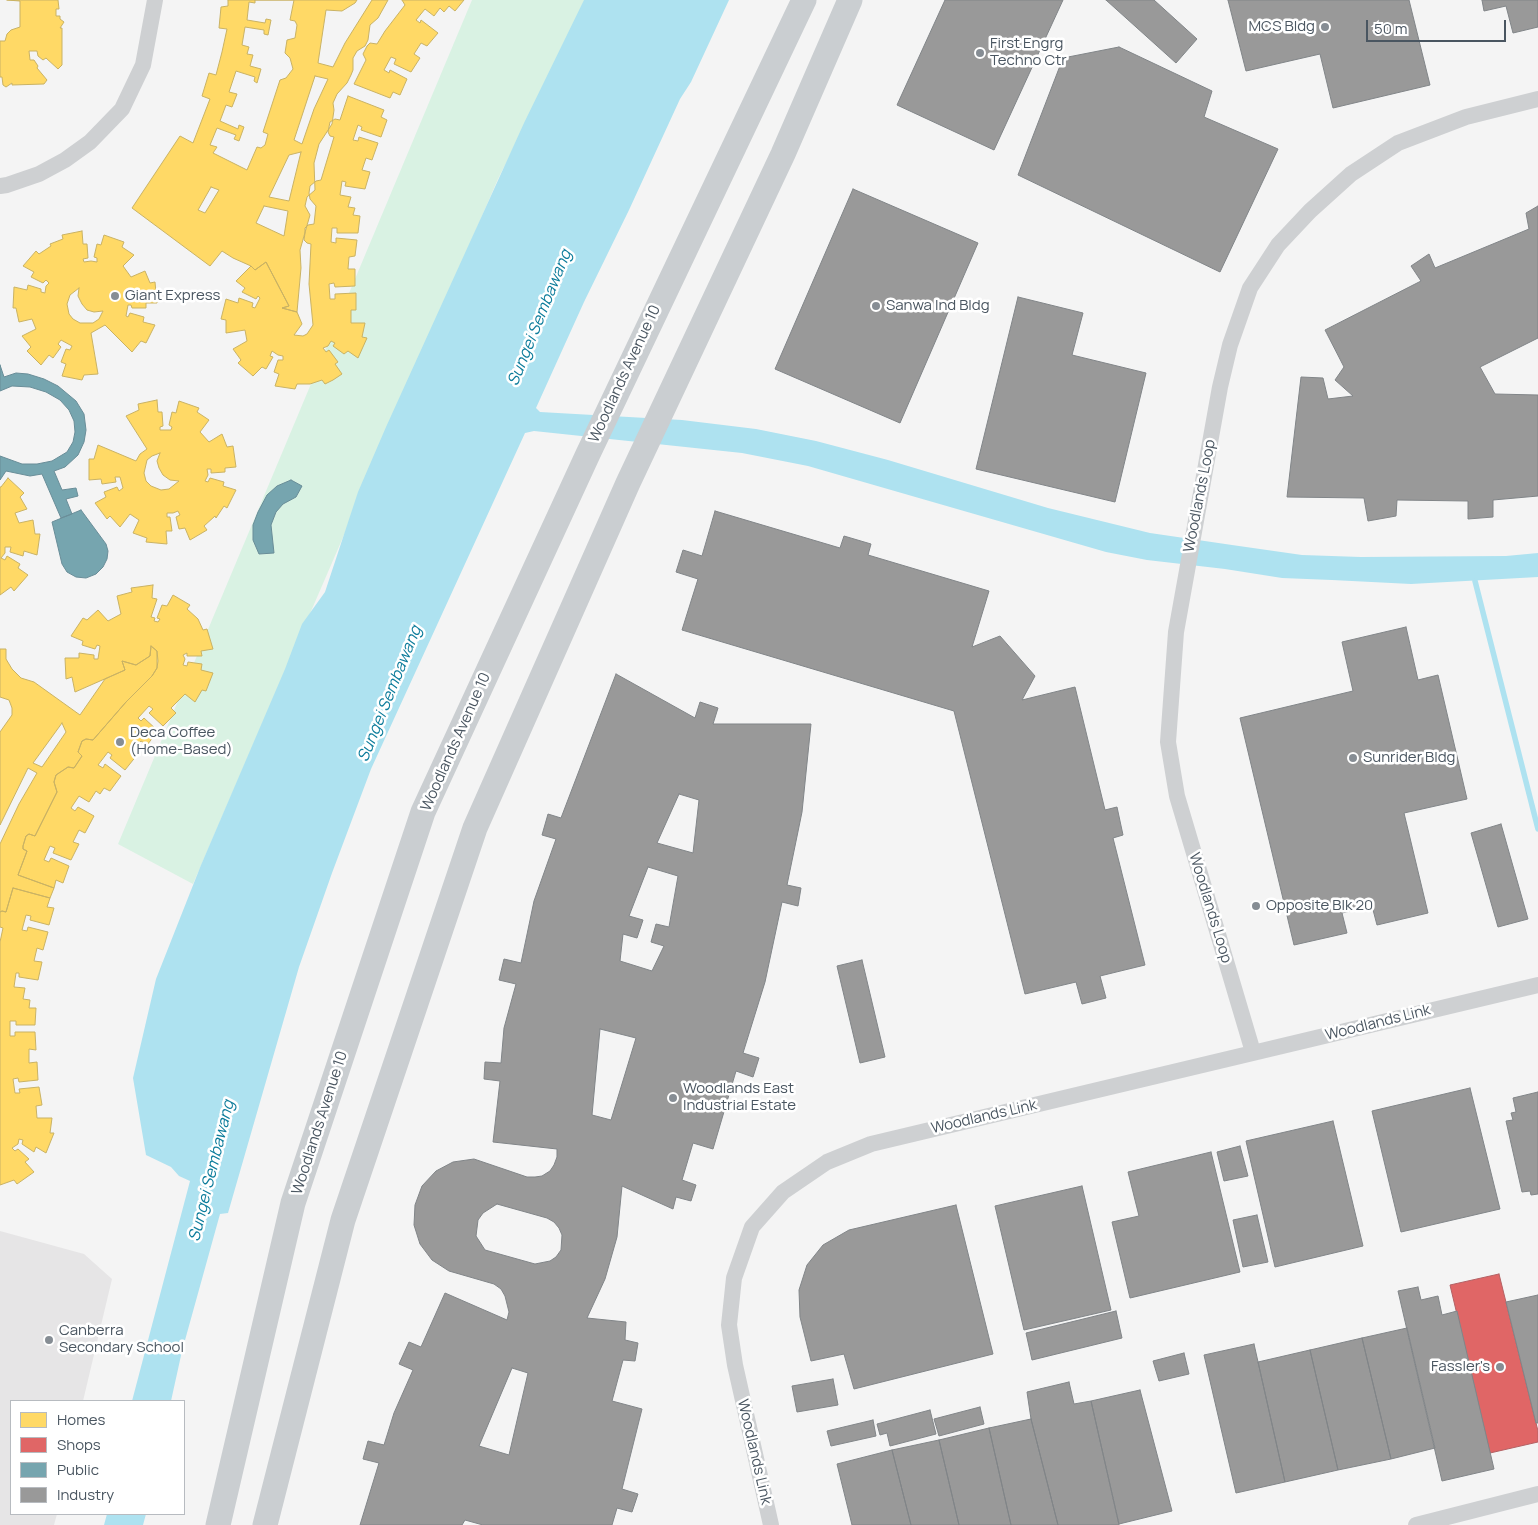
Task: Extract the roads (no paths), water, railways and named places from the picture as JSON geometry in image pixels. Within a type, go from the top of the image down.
[{"type":"main road","name":"Woodlands Avenue 10","points":[[218,1525],[293,1203],[423,812],[588,454],[804,0]]},
{"type":"main road","points":[[265,1525],[343,1220],[475,828],[628,483],[783,154],[850,0]]},
{"type":"street","points":[[0,186],[39,174],[65,160],[90,142],[122,109],[143,65],[155,0]]},
{"type":"street","name":"Woodlands Loop","points":[[1253,1052],[1177,796],[1168,742],[1176,632],[1220,387],[1230,345],[1250,288],[1278,245],[1310,211],[1350,174],[1398,143],[1466,117],[1538,99]]},
{"type":"street","name":"Woodlands Link","points":[[770,1525],[735,1365],[729,1325],[734,1278],[752,1227],[783,1192],[827,1162],[871,1144],[1538,985]]},
{"type":"street","points":[[1416,1525],[1538,1494]]},
{"type":"water","name":"Sungei Sembawang","points":[[584,0],[729,0],[584,302],[536,408],[540,412],[682,420],[756,429],[816,441],[888,460],[1048,508],[1150,533],[1302,555],[1361,557],[1506,556],[1538,553],[1538,577],[1411,584],[1282,578],[1147,560],[1106,552],[808,466],[742,453],[534,431],[525,433],[371,769],[332,873],[299,967],[228,1213],[220,1214],[182,1351],[171,1400],[132,1400],[190,1181],[179,1176],[171,1167],[146,1155],[133,1078],[156,979],[201,865],[285,669],[302,624],[325,592],[358,492],[524,123]]},
{"type":"water","points":[[107,1515],[146,1515],[143,1525],[104,1525]]},
{"type":"waterway","points":[[1475,581],[1538,829]]},
{"type":"place","name":"MCS Bldg","points":[[1325,27]]},
{"type":"place","name":"First Engrg Techno Ctr","points":[[980,53]]},
{"type":"place","name":"Giant Express","points":[[115,296]]},
{"type":"place","name":"Sanwa Ind Bldg","points":[[876,306]]},
{"type":"place","name":"Deca Coffee (Home-Based)","points":[[120,742]]},
{"type":"place","name":"Sunrider Bldg","points":[[1353,758]]},
{"type":"place","name":"Opposite Blk 20","points":[[1256,906]]},
{"type":"place","name":"Woodlands East Industrial Estate","points":[[673,1098]]},
{"type":"place","name":"Canberra Secondary School","points":[[49,1340]]},
{"type":"place","name":"Fassler's","points":[[1500,1367]]}]
